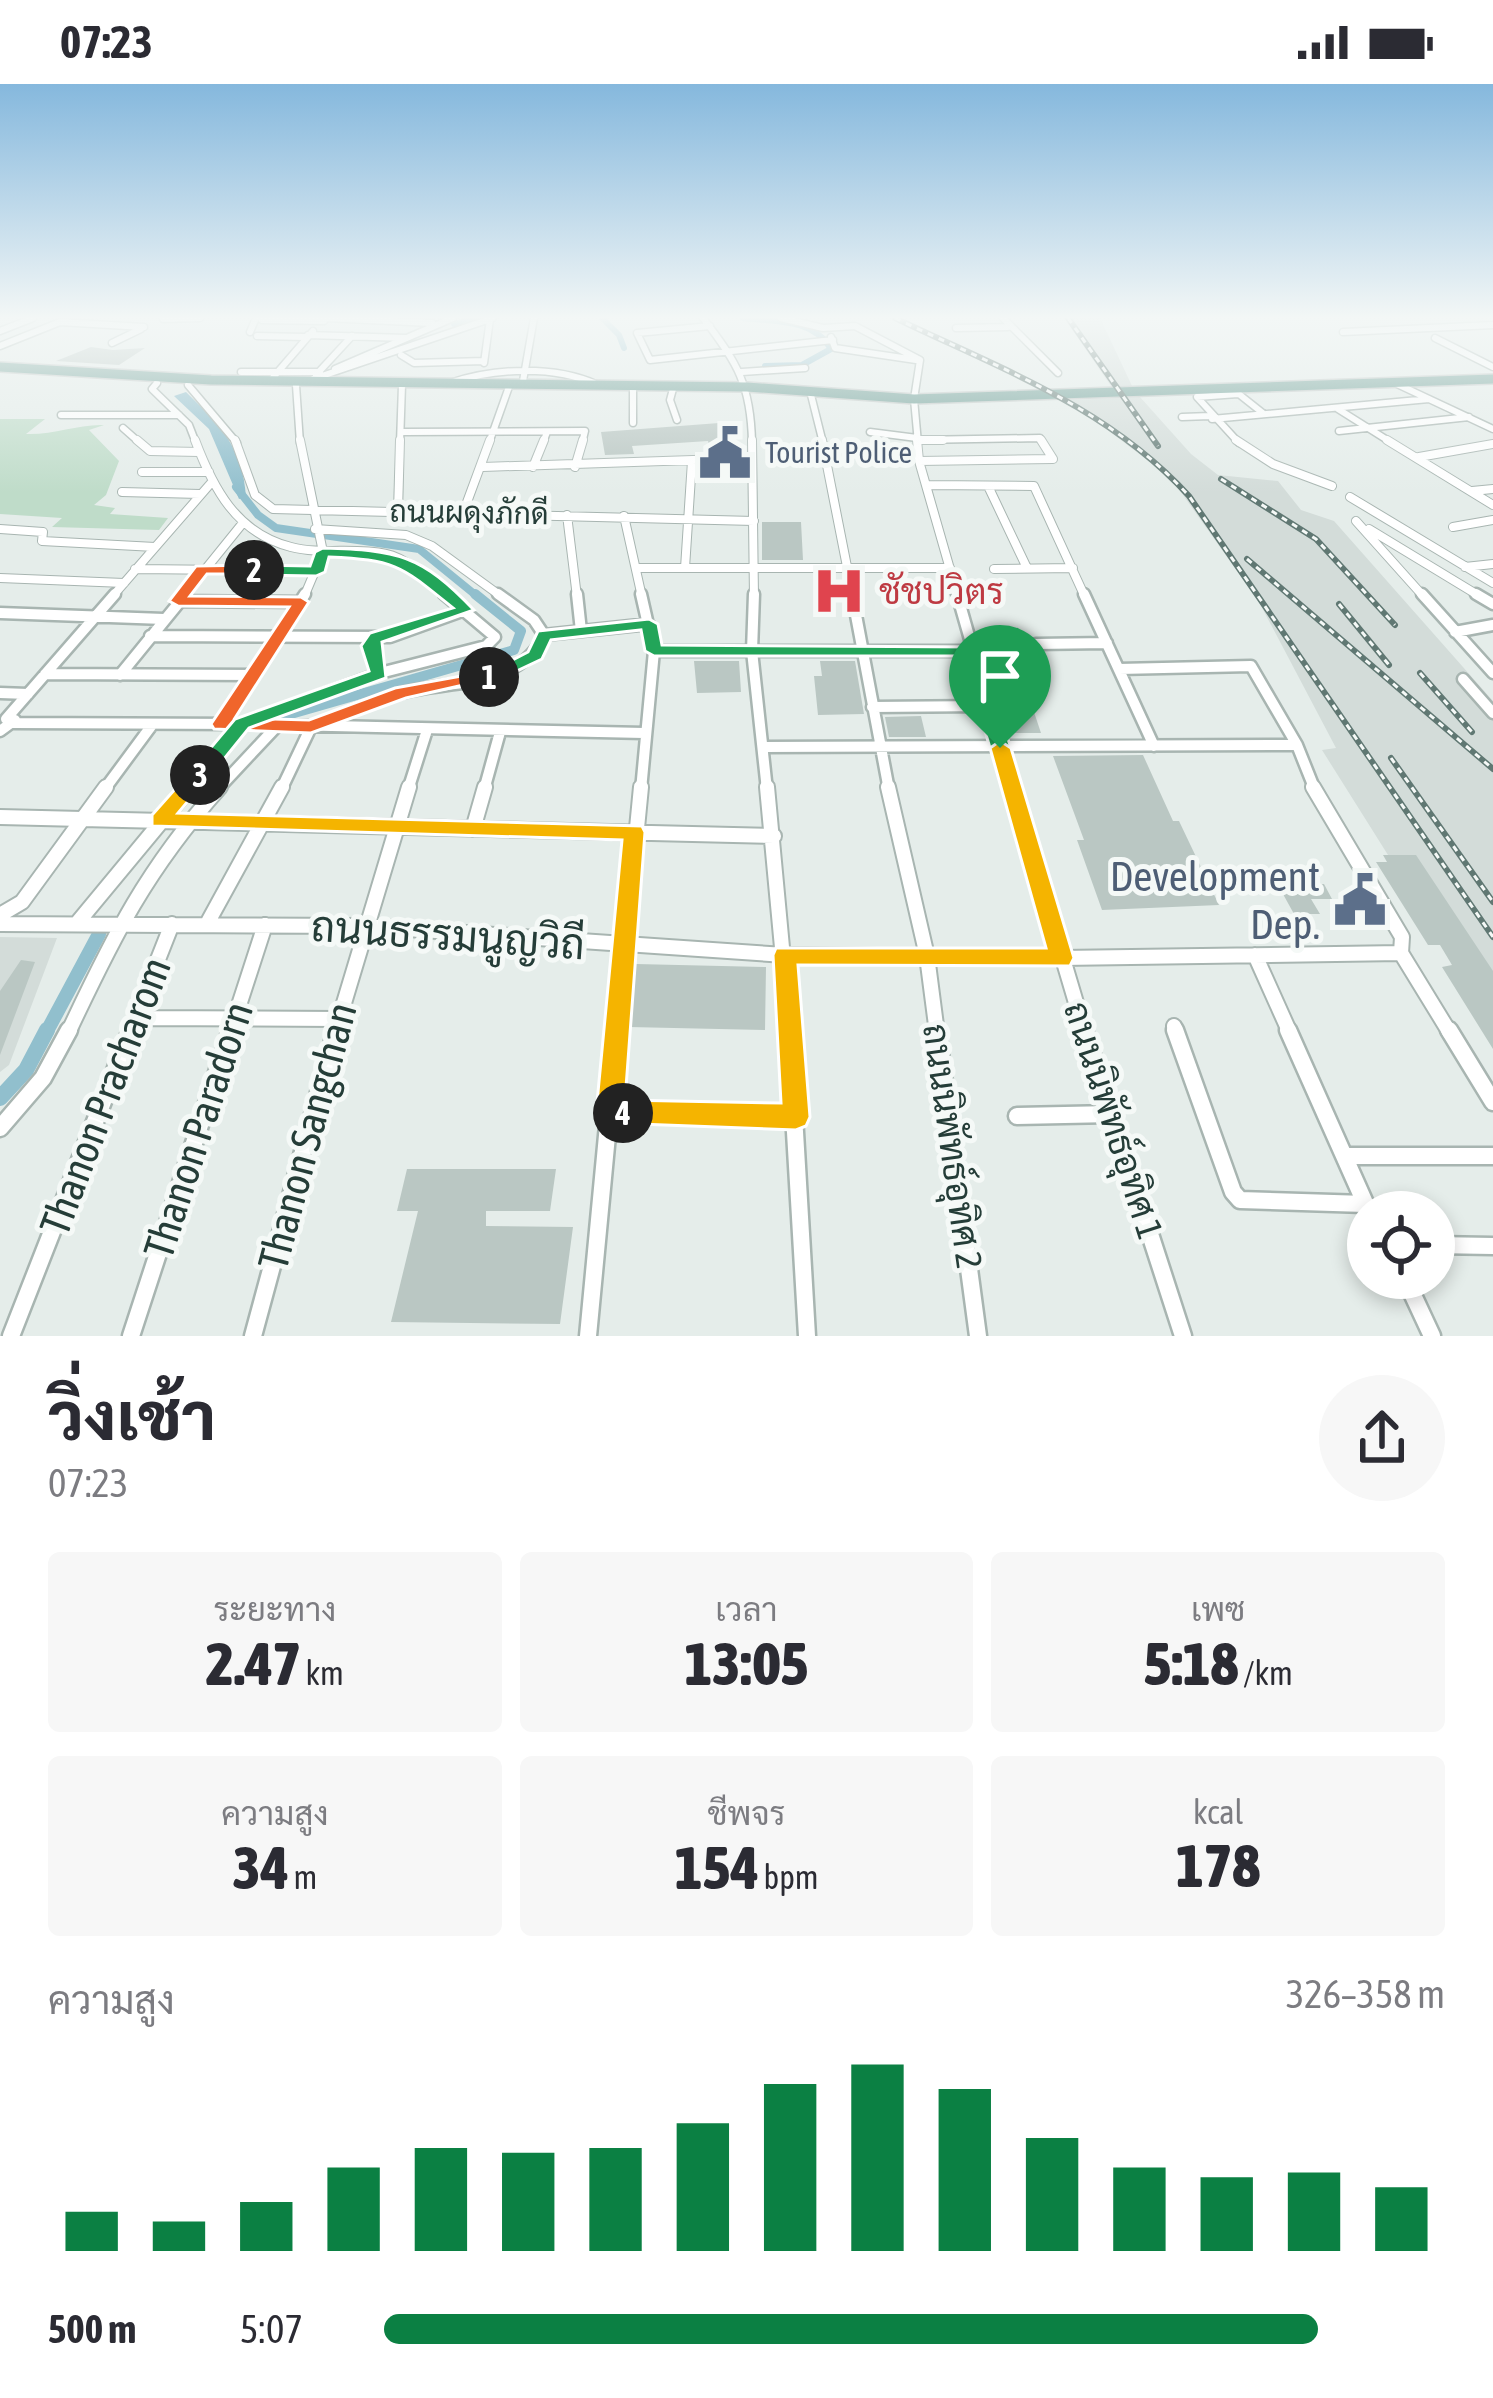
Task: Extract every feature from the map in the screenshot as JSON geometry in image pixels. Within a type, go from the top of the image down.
[{"type":"main road","points":[[78,376],[188,385],[316,378],[748,389],[915,401],[1236,393],[1400,382]]},
{"type":"main road","points":[[174,376],[271,380],[296,386],[510,385],[524,379],[811,393]]},
{"type":"main road","points":[[915,401],[1493,379]]},
{"type":"street","points":[[258,376],[274,376]]},
{"type":"street","points":[[316,378],[320,376]]},
{"type":"street","points":[[316,378],[322,376]]},
{"type":"street","points":[[450,383],[480,376]]},
{"type":"street","points":[[488,376],[524,379]]},
{"type":"street","points":[[743,376],[748,389],[754,521],[752,651],[785,955],[807,1336]]},
{"type":"street","points":[[786,376],[788,390]]},
{"type":"street","name":"ถนนนิพัทธ์อุทิศ 1","points":[[918,376],[919,461],[970,651],[1061,958],[1183,1336]]},
{"type":"street","points":[[1430,397],[1423,388],[1431,381]]},
{"type":"street","points":[[1400,382],[1493,427]]},
{"type":"street","points":[[78,922],[247,724],[380,674],[491,643],[495,637],[407,563],[387,554],[291,547],[242,524],[210,478],[189,424],[152,389],[157,383]]},
{"type":"street","points":[[398,512],[402,383]]},
{"type":"street","name":"ถนนผดุงภักดี","points":[[188,385],[236,434],[253,475],[255,495],[273,508],[754,521]]},
{"type":"street","points":[[463,513],[510,385]]},
{"type":"street","points":[[1378,385],[1430,397],[1493,427]]},
{"type":"street","points":[[221,724],[301,602],[322,550],[295,420],[292,392],[296,386]]},
{"type":"street","points":[[633,388],[633,423]]},
{"type":"street","points":[[673,389],[670,400],[676,420]]},
{"type":"street","name":"ถนนนิพัทธ์อุทิศ 2","points":[[811,393],[849,568],[879,748],[927,956],[978,1336]]},
{"type":"street","points":[[1264,414],[1236,393],[1198,397],[1211,417],[1248,452],[1271,466],[1332,486]]},
{"type":"street","points":[[1182,417],[1264,414],[1430,397]]},
{"type":"street","points":[[1336,408],[1493,505]]},
{"type":"street","points":[[61,416],[179,415]]},
{"type":"street","points":[[1340,431],[1469,417]]},
{"type":"street","points":[[123,428],[150,451],[200,452]]},
{"type":"street","points":[[403,432],[586,431],[575,467]]},
{"type":"street","points":[[533,467],[547,432]]},
{"type":"street","points":[[870,432],[917,439],[1040,438],[1053,459],[919,461]]},
{"type":"street","points":[[1419,458],[1493,444]]},
{"type":"street","points":[[483,467],[752,458]]},
{"type":"street","points":[[685,568],[692,461]]},
{"type":"street","points":[[142,472],[210,478]]},
{"type":"street","points":[[5,724],[210,478]]},
{"type":"street","points":[[928,485],[1034,486],[1154,746]]},
{"type":"street","points":[[988,486],[1027,568]]},
{"type":"street","points":[[1472,491],[1493,489]]},
{"type":"street","points":[[122,492],[200,494]]},
{"type":"street","points":[[1349,497],[1493,584]]},
{"type":"street","points":[[567,515],[581,632]]},
{"type":"street","points":[[588,1336],[654,651],[624,516]]},
{"type":"street","points":[[1453,527],[1493,520]]},
{"type":"street","points":[[1493,604],[1356,521],[1493,673]]},
{"type":"street","points":[[120,675],[242,524]]},
{"type":"street","points":[[0,529],[43,532],[42,541],[155,547]]},
{"type":"street","points":[[315,532],[394,532],[432,546],[534,620],[544,635]]},
{"type":"street","points":[[1462,568],[1493,564]]},
{"type":"street","points":[[636,568],[950,568]]},
{"type":"street","points":[[994,569],[1072,568]]},
{"type":"street","points":[[135,569],[316,572]]},
{"type":"street","points":[[0,578],[124,583]]},
{"type":"street","points":[[178,601],[301,602]]},
{"type":"street","points":[[150,636],[390,637],[465,610]]},
{"type":"street","points":[[0,614],[164,619]]},
{"type":"street","points":[[544,635],[649,624]]},
{"type":"street","points":[[1455,632],[1493,625]]},
{"type":"street","points":[[208,922],[265,823],[311,727],[401,693],[500,674],[536,656],[544,635]]},
{"type":"street","points":[[377,637],[370,646],[380,674]]},
{"type":"street","points":[[1036,644],[1107,643]]},
{"type":"street","points":[[654,651],[970,651]]},
{"type":"street","points":[[1477,656],[1493,656]]},
{"type":"street","points":[[1119,669],[1251,666],[1297,745],[1324,806],[1402,938],[1401,953],[1493,1102]]},
{"type":"street","points":[[45,674],[255,675]]},
{"type":"street","points":[[1463,679],[1493,713]]},
{"type":"street","points":[[0,693],[28,694]]},
{"type":"street","points":[[872,707],[987,706]]},
{"type":"street","points":[[5,724],[644,733]]},
{"type":"street","points":[[0,920],[22,902],[152,725]]},
{"type":"street","points":[[0,1128],[28,1101],[60,1056],[120,922],[188,821],[275,726]]},
{"type":"street","name":"Thanon Sangchan","points":[[254,1336],[364,926],[427,730]]},
{"type":"street","points":[[473,829],[500,732]]},
{"type":"street","points":[[763,747],[1297,745]]},
{"type":"street","points":[[0,817],[774,836]]},
{"type":"street","name":"ถนนธรรมนูญวิถี","points":[[0,920],[364,926],[785,955],[1061,958],[1401,953]]},
{"type":"street","name":"Thanon Pracharom","points":[[11,1336],[172,924]]},
{"type":"street","name":"Thanon Paradorn","points":[[131,1336],[266,925]]},
{"type":"street","points":[[1255,955],[1361,1191]]},
{"type":"street","points":[[137,1018],[339,1019]]},
{"type":"street","points":[[1174,1026],[1233,1192],[1240,1200],[1347,1207]]},
{"type":"street","points":[[610,1113],[796,1117]]},
{"type":"street","points":[[1017,1116],[1112,1114]]},
{"type":"street","points":[[1348,1156],[1493,1156]]},
{"type":"street","points":[[1455,1245],[1493,1246]]},
{"type":"street","points":[[1415,1299],[1432,1336]]},
{"type":"shaded area","points":[[1104,376],[1128,376],[1133,388],[1113,389]]},
{"type":"shaded area","points":[[1140,397],[1191,454],[1218,475],[1278,481],[1301,510],[1334,521],[1493,701],[1493,1022],[1322,750],[1336,748],[1259,602],[1171,478],[1068,400]]},
{"type":"shaded area","points":[[0,937],[57,938],[9,1065],[0,1072]]},
{"type":"green space","points":[[0,419],[45,419],[26,434],[104,425],[89,430],[119,461],[106,495],[94,505],[115,508],[110,514],[168,518],[159,530],[52,527],[62,518],[0,514]]},
{"type":"water","points":[[186,392],[219,426],[234,450],[246,497],[239,499],[209,429],[174,396]]},
{"type":"building","points":[[719,423],[728,428],[737,450],[711,451],[708,441],[632,446],[634,454],[605,455],[601,432]]},
{"type":"building","points":[[762,522],[801,522],[803,560],[762,560]]},
{"type":"building","points":[[694,661],[739,661],[741,692],[697,693]]},
{"type":"building","points":[[820,661],[855,661],[864,714],[818,715],[814,676],[822,676]]},
{"type":"building","points":[[999,706],[1032,706],[1041,733],[1007,733]]},
{"type":"building","points":[[921,716],[926,737],[889,737],[885,717]]},
{"type":"building","points":[[1143,755],[1219,905],[1102,910],[1077,840],[1084,840],[1053,756]]},
{"type":"building","points":[[1383,855],[1416,855],[1493,971],[1493,1049],[1442,967],[1452,965],[1440,945],[1428,945],[1376,862],[1387,862]]},
{"type":"building","points":[[1324,884],[1332,899],[1311,899],[1320,914],[1294,914],[1278,885]]},
{"type":"building","points":[[21,960],[35,962],[0,1055],[0,991]]},
{"type":"building","points":[[636,964],[766,967],[765,1030],[629,1027]]},
{"type":"building","points":[[407,1169],[556,1169],[550,1211],[486,1211],[486,1226],[573,1227],[560,1324],[391,1322],[418,1211],[397,1211]]},
{"type":"waterway","points":[[236,487],[258,515],[276,528],[419,549],[478,597]]},
{"type":"waterway","points":[[284,716],[514,650],[521,631],[475,594]]},
{"type":"waterway","points":[[46,1033],[99,934]]},
{"type":"waterway","points":[[0,1098],[26,1070],[47,1030]]},
{"type":"railway","points":[[1020,376],[1124,438],[1189,496],[1493,937]]},
{"type":"railway","points":[[1109,376],[1158,446]]},
{"type":"railway","points":[[1221,479],[1316,539],[1395,625]]},
{"type":"railway","points":[[1247,559],[1493,769]]},
{"type":"railway","points":[[1339,604],[1389,665]]},
{"type":"railway","points":[[1420,673],[1472,732]]},
{"type":"railway","points":[[1391,758],[1493,902]]},
{"type":"place","name":"Tourist Police","points":[[725,453]]},
{"type":"place","name":"ชัชปวิตร","points":[[839,591]]},
{"type":"place","name":"Development Dep.","points":[[1360,900]]},
{"type":"route","points":[[1000,748],[970,651],[654,651],[649,624],[544,635],[536,656],[500,674],[401,693],[311,727],[242,724],[221,724],[301,602],[178,601],[202,569],[316,572],[323,552],[387,554],[407,563],[465,610],[390,637],[377,637],[370,646],[380,674],[242,724],[159,821],[634,832],[610,1113],[796,1117],[785,955],[1061,958],[1000,748]]}]
